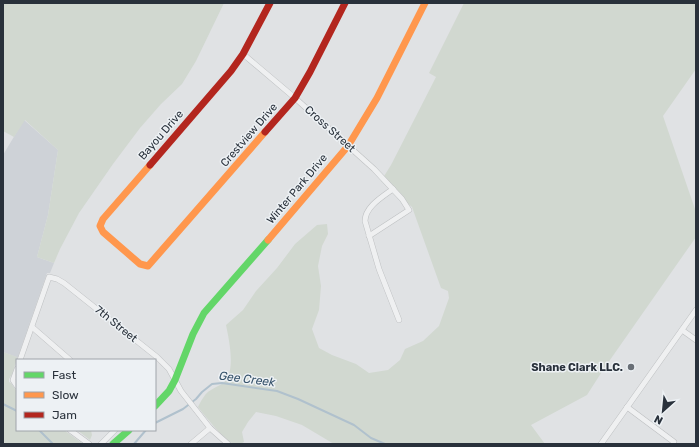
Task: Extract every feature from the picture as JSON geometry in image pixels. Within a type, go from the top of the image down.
[{"type":"street","name":"Bayou Drive","points":[[148,266],[140,264],[103,232],[100,226],[103,219],[231,71],[243,54],[270,3]]},
{"type":"street","name":"Crestview Drive","points":[[148,266],[295,98],[345,3]]},
{"type":"street","name":"Winter Park Drive","points":[[156,405],[169,391],[175,380],[204,313],[348,146],[377,98],[425,3]]},
{"type":"street","name":"Cross Street","points":[[243,54],[295,98],[374,169],[402,198],[409,210],[369,236]]},
{"type":"street","points":[[393,189],[368,209],[365,216],[365,221],[379,270],[399,320]]},
{"type":"street","name":"7th Street","points":[[32,327],[49,277],[64,283],[157,357],[169,369],[181,391],[210,428],[228,444]]},
{"type":"street","points":[[601,444],[696,310]]},
{"type":"street","points":[[20,359],[32,327],[69,359]]},
{"type":"street","points":[[682,330],[696,340]]},
{"type":"street","points":[[16,372],[13,380],[16,384]]},
{"type":"street","points":[[627,407],[674,442]]},
{"type":"street","points":[[191,444],[210,428]]},
{"type":"street","points":[[71,431],[89,444]]},
{"type":"street","points":[[101,444],[114,431]]},
{"type":"street","points":[[113,444],[128,431]]},
{"type":"shaded area","points":[[3,3],[224,3],[196,61],[182,84],[161,104],[140,128],[113,164],[79,213],[54,263],[37,257],[48,215],[58,150],[25,120],[14,137],[3,131]]},
{"type":"shaded area","points":[[464,3],[696,3],[696,69],[663,116],[696,212],[696,237],[587,395],[531,425],[545,444],[334,444],[302,425],[276,416],[256,412],[242,432],[244,442],[234,444],[230,442],[220,433],[198,407],[203,397],[207,393],[222,384],[227,379],[231,365],[231,356],[226,325],[243,310],[256,291],[277,268],[295,244],[317,225],[327,224],[328,234],[322,246],[318,266],[321,286],[319,310],[312,329],[319,348],[332,355],[356,364],[369,373],[388,370],[400,360],[405,349],[423,341],[439,326],[449,298],[448,291],[441,288],[412,207],[381,181],[391,165],[436,77],[429,73]]},
{"type":"shaded area","points":[[24,120],[58,150],[48,215],[37,257],[54,263],[50,273],[47,273],[15,365],[16,357],[3,352],[3,155]]},
{"type":"shaded area","points":[[3,352],[17,357],[9,379],[9,382],[16,390],[16,431],[65,431],[83,444],[3,444]]},
{"type":"shaded area","points":[[78,431],[91,431],[92,435],[90,440]]},
{"type":"waterway","name":"Gee Creek","points":[[156,422],[183,409],[212,384],[222,383],[277,391],[354,425],[371,438],[385,444]]},
{"type":"waterway","name":"Gee Creek","points":[[3,404],[16,410]]},
{"type":"waterway","name":"Gee Creek","points":[[40,431],[53,444]]},
{"type":"waterway","name":"Gee Creek","points":[[134,444],[145,431]]},
{"type":"traffic: fast","points":[[156,405],[169,391],[175,380],[193,334],[204,313],[268,240]]},
{"type":"traffic: fast","points":[[113,444],[128,431]]},
{"type":"traffic: slow","points":[[268,240],[348,146],[377,98],[425,3]]},
{"type":"traffic: slow","points":[[150,165],[103,219],[100,226],[103,232],[140,264],[148,266],[265,132]]},
{"type":"traffic: jam","points":[[150,165],[231,71],[243,54],[270,3]]},
{"type":"traffic: jam","points":[[265,132],[295,98],[345,3]]},
{"type":"place","name":"Shane Clark LLC.","points":[[631,367]]}]
